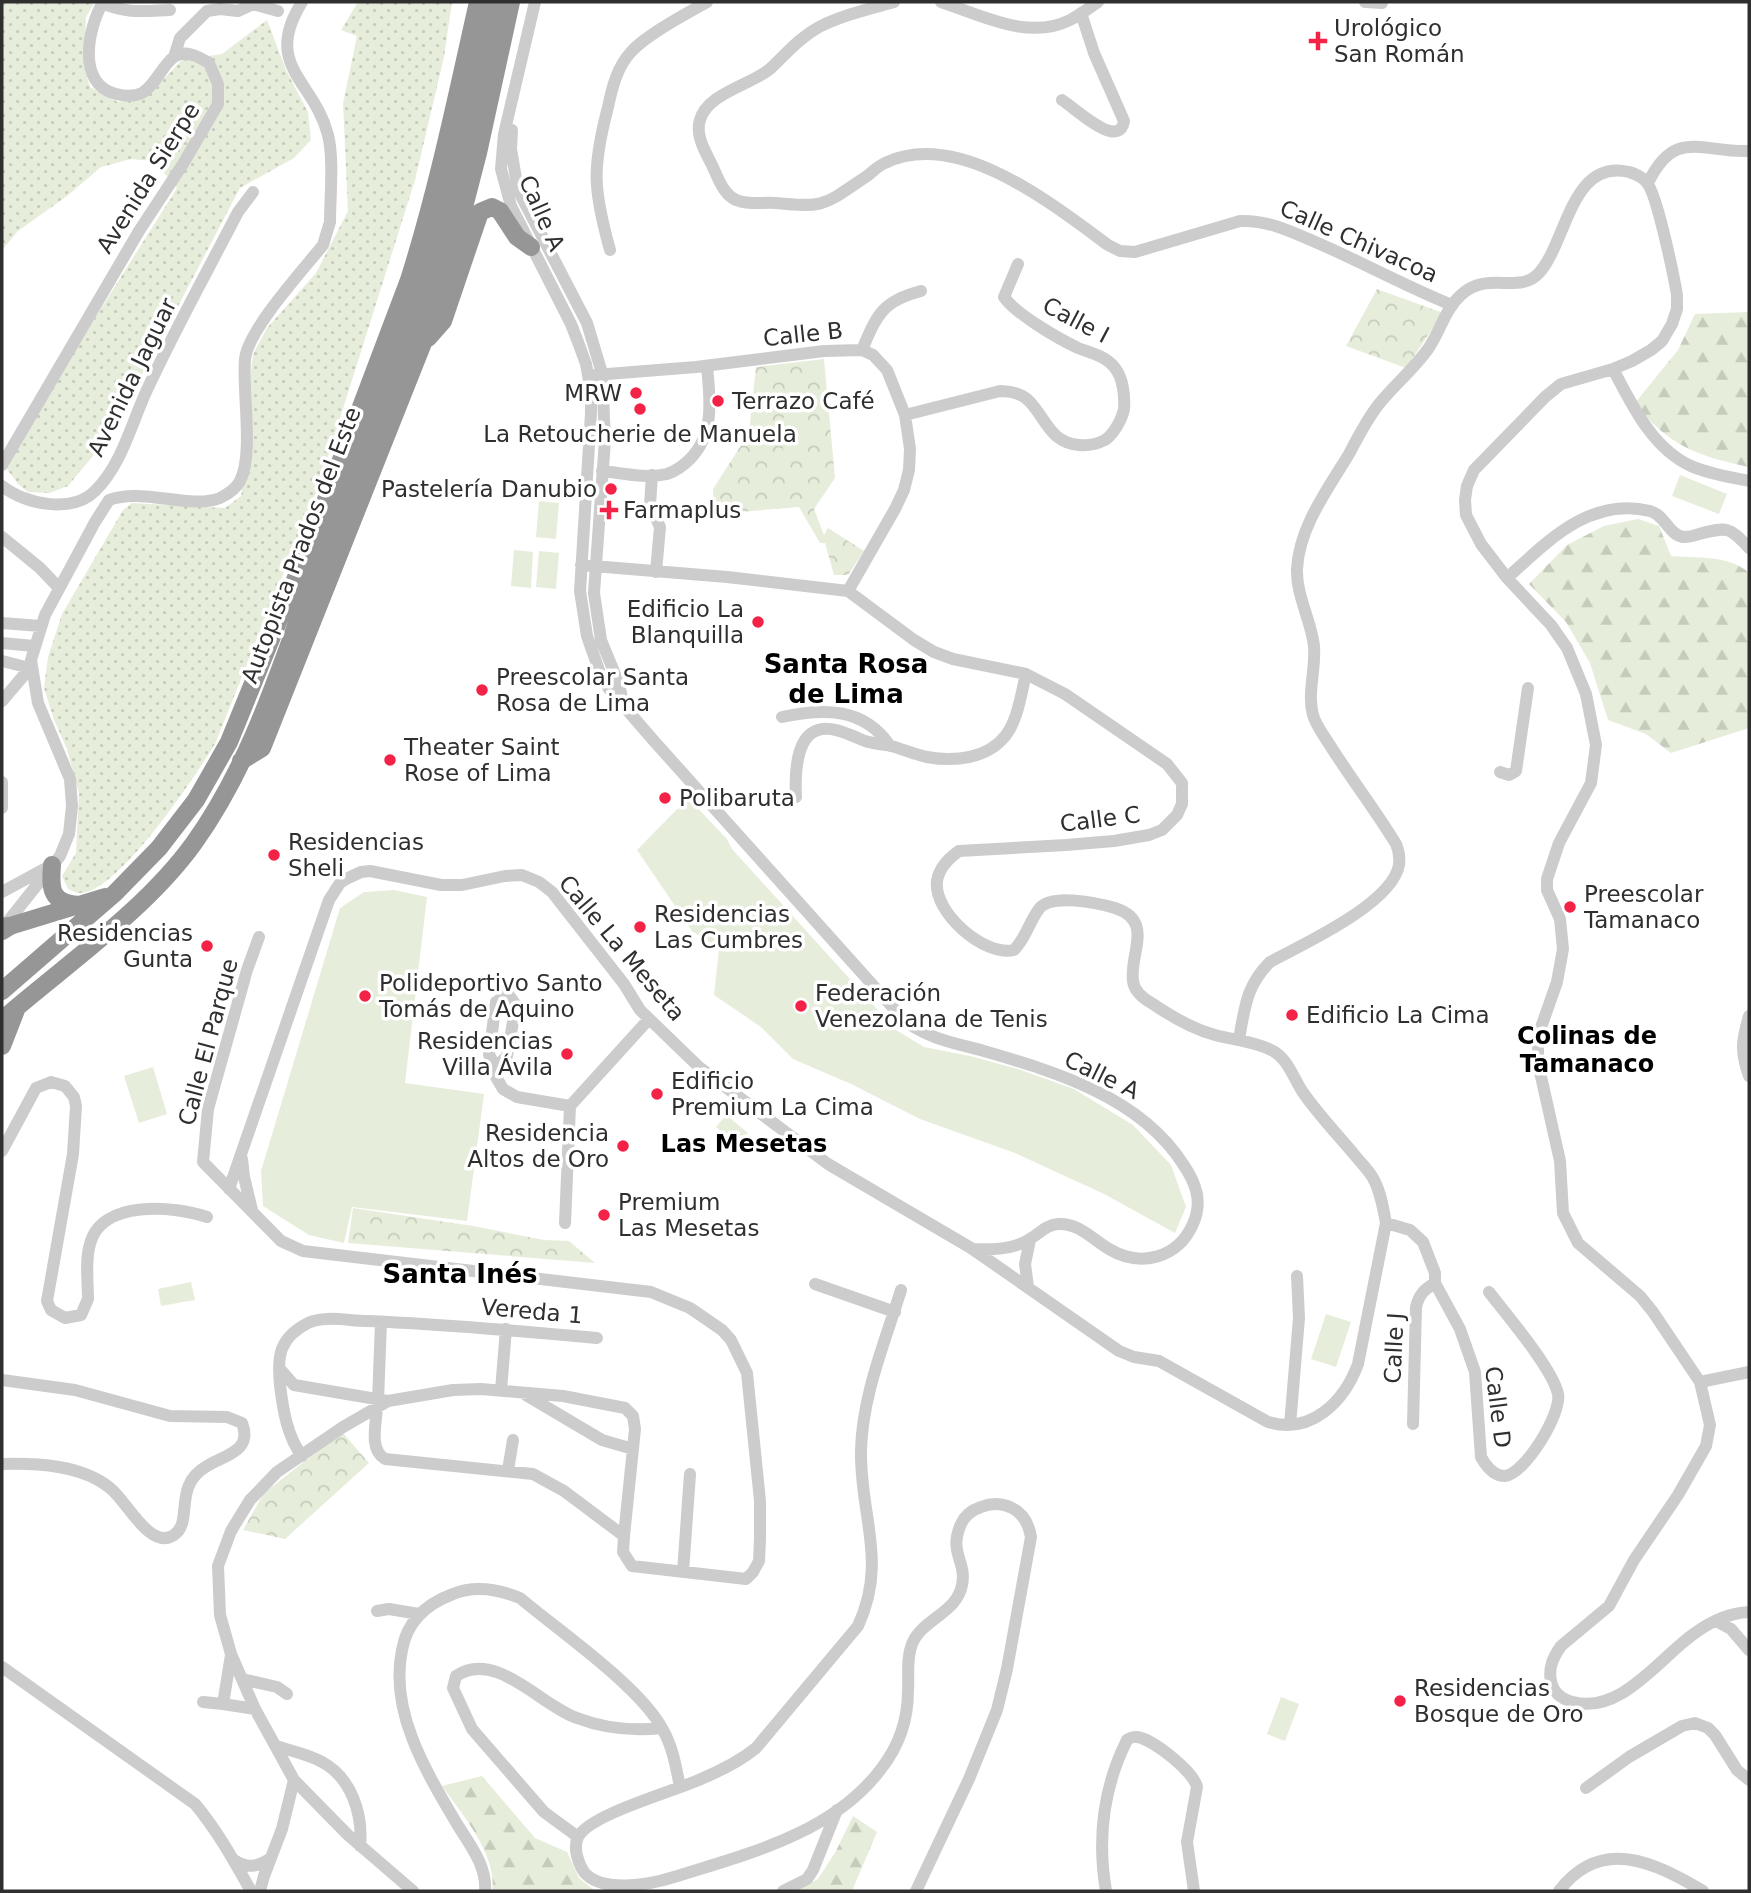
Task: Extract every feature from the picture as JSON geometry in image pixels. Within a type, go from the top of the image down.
[{"type":"highway","name":"Autopista Prados del Este","points":[[2,1020],[165,880],[220,804],[241,761],[268,698],[382,379],[421,242],[456,104],[478,2]]},
{"type":"highway","name":"Autopista Prados del Este","points":[[2,991],[115,893],[159,848],[196,800],[229,743],[437,245],[496,2]]},
{"type":"highway","points":[[241,761],[262,748],[423,343],[457,234],[478,153],[511,2]]},
{"type":"highway","points":[[423,343],[443,321],[480,212],[492,208],[500,211],[517,237],[531,247]]},
{"type":"highway","points":[[52,865],[50,886],[56,896],[63,903],[79,905]]},
{"type":"highway","points":[[4,928],[115,893]]},
{"type":"highway","points":[[2,1046],[17,1007]]},
{"type":"street","points":[[103,2],[119,10],[130,7],[170,10]]},
{"type":"street","name":"Avenida Sierpe","points":[[2,465],[139,231],[218,104],[218,84],[209,62],[189,54],[174,57],[144,92],[135,96],[110,92],[99,85],[92,76],[90,56],[94,18],[103,2]]},
{"type":"street","points":[[4,928],[60,856],[72,820],[71,790],[66,768],[38,703],[30,668],[40,626],[109,500],[136,495],[160,499],[217,499],[232,492],[240,480],[246,459],[245,355],[254,334],[323,245],[330,222],[330,140],[321,114],[297,77],[286,47],[292,18],[302,2]]},
{"type":"street","points":[[513,98],[535,2]]},
{"type":"street","points":[[610,250],[599,209],[595,170],[600,135],[618,72],[635,48],[707,2]]},
{"type":"street","name":"Calle Chivacoa","points":[[894,2],[844,16],[819,27],[799,39],[770,69],[708,105],[700,119],[699,132],[724,191],[738,201],[815,206],[828,203],[884,163],[931,153],[951,156],[989,170],[1029,190],[1120,251],[1135,251],[1240,221],[1256,220],[1273,224],[1330,248],[1452,305]]},
{"type":"street","points":[[941,2],[1023,28],[1056,25],[1098,2]]},
{"type":"street","points":[[1365,2],[1382,3]]},
{"type":"street","points":[[174,57],[180,38],[207,11],[238,11],[253,4],[278,11]]},
{"type":"street","points":[[1062,100],[1103,131],[1113,133],[1123,127],[1124,121],[1094,53],[1081,13]]},
{"type":"street","name":"Calle A","points":[[513,98],[504,134],[501,169],[506,193],[571,324],[588,376],[591,413],[580,565],[581,606],[592,652],[609,689],[905,1021],[926,1035],[1035,1067],[1081,1084],[1117,1102],[1142,1118],[1162,1136],[1179,1157],[1194,1183],[1198,1204],[1192,1226],[1182,1244],[1162,1257],[1147,1259],[1121,1255],[1083,1230],[1064,1224],[1045,1227],[1030,1240],[1001,1248],[971,1248]]},
{"type":"street","name":"Calle A","points":[[513,98],[512,149],[518,190],[587,323],[602,373],[606,412],[594,593],[606,655],[619,684],[624,705]]},
{"type":"street","points":[[1648,183],[1665,155],[1679,148],[1694,145],[1749,151]]},
{"type":"street","points":[[971,1248],[1119,1351],[1134,1357],[1159,1361],[1268,1422],[1279,1426],[1311,1420],[1328,1410],[1342,1395],[1353,1375],[1386,1223],[1382,1201],[1372,1176],[1303,1093],[1283,1058],[1273,1050],[1239,1039],[1246,1001],[1259,972],[1270,962],[1360,910],[1384,891],[1399,867],[1396,844],[1346,772],[1313,715],[1311,700],[1315,657],[1297,571],[1299,553],[1307,526],[1367,421],[1428,349],[1452,305],[1461,295],[1482,283],[1518,284],[1539,274],[1580,191],[1599,174],[1616,170],[1633,173],[1648,183],[1675,280],[1677,309],[1672,324],[1662,341],[1642,356],[1613,369],[1561,384],[1505,435],[1474,470],[1467,486],[1466,515],[1481,544],[1507,578],[1551,625],[1567,648],[1586,694],[1596,745],[1591,783],[1559,843],[1547,878],[1547,890],[1560,919],[1563,949],[1559,974],[1538,1036],[1538,1063],[1560,1161],[1563,1213],[1578,1243],[1640,1296],[1700,1382],[1710,1425],[1706,1446],[1608,1606],[1556,1653],[1550,1670],[1552,1685],[1555,1692],[1569,1701],[1586,1704],[1603,1701],[1631,1687],[1693,1634],[1716,1621],[1749,1612]]},
{"type":"street","name":"Avenida Jaguar","points":[[2,486],[12,494],[41,504],[76,502],[94,493],[111,470],[146,391],[238,212],[253,192]]},
{"type":"street","name":"Calle I","points":[[905,415],[1000,391],[1011,391],[1030,402],[1050,431],[1060,440],[1086,446],[1108,438],[1113,432],[1123,414],[1124,401],[1117,369],[1098,355],[1076,347],[1012,308],[1004,297],[1018,264]]},
{"type":"street","points":[[862,350],[877,316],[885,306],[921,291]]},
{"type":"street","name":"Calle B","points":[[588,376],[707,366],[824,351],[862,350],[873,355],[887,370],[905,415],[911,449],[904,490],[848,591]]},
{"type":"street","points":[[602,471],[666,474],[679,468],[695,453],[702,442],[710,410],[707,366]]},
{"type":"street","points":[[1613,369],[1642,422],[1678,459],[1718,475],[1749,481]]},
{"type":"street","points":[[652,475],[650,505],[660,527],[656,572]]},
{"type":"street","points":[[1507,578],[1557,532],[1582,519],[1607,511],[1631,509],[1653,512],[1682,537],[1720,528],[1731,530],[1749,548]]},
{"type":"street","points":[[2,537],[40,568],[59,588]]},
{"type":"street","points":[[580,565],[848,591]]},
{"type":"street","name":"Calle C","points":[[848,591],[933,652],[953,659],[1026,674],[1065,694],[1167,764],[1182,783],[1182,804],[1171,823],[1149,835],[1066,845],[959,851],[945,863],[937,881],[939,895],[949,914],[981,944],[1007,951],[1014,950],[1020,944],[1040,908],[1047,903],[1073,901],[1115,908],[1134,920],[1138,931],[1133,980],[1141,996],[1177,1019],[1214,1034],[1239,1039]]},
{"type":"street","points":[[2,623],[40,626]]},
{"type":"street","points":[[2,643],[34,646]]},
{"type":"street","points":[[2,661],[30,668]]},
{"type":"street","points":[[2,702],[30,668]]},
{"type":"street","points":[[796,797],[795,779],[801,749],[808,738],[818,730],[833,730],[925,757],[959,759],[987,752],[1007,734],[1026,674]]},
{"type":"street","points":[[1500,772],[1508,775],[1516,771],[1528,688]]},
{"type":"street","points":[[782,717],[810,711],[839,712],[859,719],[881,732],[890,746]]},
{"type":"street","points":[[2,782],[2,807]]},
{"type":"street","points":[[2,892],[52,865]]},
{"type":"street","name":"Calle La Meseta","points":[[229,1189],[329,900],[340,883],[361,872],[370,871],[440,885],[462,885],[522,875],[539,881],[561,904],[649,1019],[699,1066],[828,1164],[971,1248]]},
{"type":"street","name":"Calle El Parque","points":[[259,937],[247,970],[205,1124],[203,1162],[290,1247],[303,1251],[651,1293],[690,1308],[722,1329],[731,1340],[747,1373],[760,1502],[759,1560],[746,1579],[683,1572]]},
{"type":"street","points":[[496,1067],[508,1056],[516,1005],[508,993],[496,1002],[494,1014],[489,1055],[496,1067],[496,1077],[503,1089],[517,1097],[570,1106]]},
{"type":"street","points":[[1749,1016],[1742,1043],[1749,1076]]},
{"type":"street","points":[[565,1223],[570,1106],[649,1019]]},
{"type":"street","points":[[2,1152],[36,1088],[51,1082],[65,1086],[74,1097],[76,1106],[73,1154],[47,1301],[51,1310],[65,1318],[80,1315],[85,1307],[88,1299],[89,1245],[102,1225],[120,1214],[155,1208],[182,1210],[207,1217]]},
{"type":"street","points":[[242,1153],[244,1177],[252,1210]]},
{"type":"street","name":"Calle D","points":[[1386,1223],[1410,1230],[1423,1242],[1436,1273],[1435,1283],[1460,1329],[1475,1372],[1481,1457],[1485,1466],[1504,1476],[1513,1473],[1533,1454],[1555,1417],[1559,1396],[1552,1377],[1489,1292]]},
{"type":"street","points":[[1028,1287],[1025,1264],[1030,1240]]},
{"type":"street","points":[[1290,1425],[1299,1318],[1297,1276]]},
{"type":"street","name":"Calle J","points":[[1413,1424],[1416,1307],[1425,1289],[1435,1283]]},
{"type":"street","points":[[815,1284],[895,1312]]},
{"type":"street","points":[[901,1290],[867,1401],[863,1425],[861,1453],[873,1570],[867,1605],[858,1626],[756,1748],[745,1757],[680,1787],[596,1820],[578,1837],[576,1854],[585,1873],[600,1885],[645,1884],[770,1847],[814,1826],[837,1810],[869,1783],[895,1749],[906,1721],[911,1647],[920,1630],[954,1602],[962,1584],[955,1541],[964,1519],[971,1512],[992,1504],[1011,1508],[1027,1521],[1031,1537],[1003,1689],[969,1779],[916,1891]]},
{"type":"street","name":"Vereda 1","points":[[278,1365],[283,1343],[307,1323],[319,1319],[506,1329],[597,1338]]},
{"type":"street","points":[[381,1322],[381,1403],[374,1447],[377,1454],[385,1459],[533,1474],[548,1480],[624,1536]]},
{"type":"street","points":[[500,1390],[506,1329]]},
{"type":"street","points":[[278,1365],[288,1381],[294,1385],[381,1403],[453,1390],[500,1390],[563,1396],[625,1408],[633,1416],[635,1429],[623,1552],[632,1566],[683,1572],[690,1474]]},
{"type":"street","points":[[278,1365],[283,1410],[296,1448],[302,1457]]},
{"type":"street","points":[[1700,1382],[1749,1372]]},
{"type":"street","points":[[2,1380],[87,1392],[170,1416],[228,1417],[242,1423],[245,1436],[239,1450],[207,1466],[193,1477],[186,1491],[182,1523],[175,1535],[169,1538],[150,1534],[120,1496],[100,1480],[60,1468],[22,1463],[2,1464]]},
{"type":"street","points":[[523,1393],[601,1440],[633,1450]]},
{"type":"street","points":[[381,1403],[277,1472],[250,1500],[231,1531],[218,1566],[218,1599],[231,1654],[255,1709],[294,1780],[360,1846],[413,1891]]},
{"type":"street","points":[[508,1470],[513,1440]]},
{"type":"street","points":[[485,1891],[482,1867],[436,1789],[413,1738],[399,1690],[401,1656],[407,1633],[419,1614],[444,1597],[472,1588],[505,1592],[520,1598],[648,1707],[662,1728],[676,1763],[680,1787]]},
{"type":"street","points":[[377,1611],[389,1609],[419,1614]]},
{"type":"street","points":[[1716,1621],[1731,1629],[1749,1650]]},
{"type":"street","points":[[223,1704],[231,1654]]},
{"type":"street","points":[[2,1667],[195,1804],[251,1891]]},
{"type":"street","points":[[578,1837],[544,1812],[472,1729],[453,1688],[456,1676],[474,1668],[494,1671],[520,1683],[564,1713],[579,1719],[617,1727],[662,1728]]},
{"type":"street","points":[[242,1679],[278,1688],[287,1694]]},
{"type":"street","points":[[204,1702],[255,1709]]},
{"type":"street","points":[[1586,1788],[1629,1756],[1682,1726],[1695,1723],[1708,1728],[1716,1735],[1737,1770],[1749,1780]]},
{"type":"street","points":[[1106,1891],[1101,1859],[1104,1805],[1117,1759],[1126,1740],[1134,1737],[1145,1740],[1189,1771],[1196,1781],[1187,1842],[1194,1891]]},
{"type":"street","points":[[276,1746],[326,1763],[340,1777],[357,1805],[362,1827],[360,1846]]},
{"type":"street","points":[[260,1891],[282,1829],[294,1780]]},
{"type":"street","points":[[783,1891],[807,1879],[814,1870],[837,1810]]},
{"type":"street","points":[[233,1860],[252,1867],[271,1858]]},
{"type":"street","points":[[1559,1891],[1595,1861],[1614,1858],[1654,1867],[1703,1891]]},
{"type":"street","points":[[924,1875],[931,1891]]},
{"type":"green space","points":[[2,2],[95,2],[86,17],[84,66],[90,87],[118,102],[145,98],[182,60],[222,54],[267,20],[286,70],[308,112],[311,140],[294,158],[240,188],[111,434],[68,486],[49,493],[28,492],[18,484],[3,464],[177,188],[154,161],[131,159],[101,167],[67,196],[18,231],[2,250]]},
{"type":"green space","points":[[358,2],[452,2],[444,57],[415,180],[319,485],[215,744],[154,832],[133,856],[113,876],[94,889],[77,893],[68,889],[62,876],[76,853],[79,793],[67,749],[44,688],[48,657],[62,614],[123,510],[132,503],[225,508],[241,496],[248,459],[247,404],[253,354],[267,328],[316,273],[348,211],[343,104],[357,36],[341,30]]},
{"type":"green space","points":[[1377,289],[1443,313],[1406,368],[1346,346]]},
{"type":"green space","points":[[1749,312],[1749,467],[1685,447],[1660,430],[1635,403],[1678,350],[1695,314]]},
{"type":"green space","points":[[824,359],[835,478],[814,509],[824,535],[828,528],[864,551],[848,575],[834,575],[825,543],[820,543],[799,507],[714,514],[713,489],[749,433],[756,367]]},
{"type":"green space","points":[[804,417],[807,460],[784,461],[781,418]]},
{"type":"green space","points":[[1680,475],[1727,494],[1719,514],[1672,496]]},
{"type":"green space","points":[[539,501],[559,503],[556,539],[536,537]]},
{"type":"green space","points":[[1638,519],[1659,526],[1671,556],[1723,560],[1749,573],[1749,728],[1671,753],[1646,734],[1608,720],[1590,663],[1566,622],[1529,584],[1567,545],[1604,526]]},
{"type":"green space","points":[[514,550],[533,552],[531,588],[511,586]]},
{"type":"green space","points":[[539,551],[559,553],[556,589],[536,587]]},
{"type":"green space","name":"Federación Venezolana de Tenis","points":[[688,798],[896,1030],[924,1047],[1018,1069],[1074,1089],[1133,1125],[1171,1165],[1186,1207],[1175,1233],[1104,1194],[1015,1153],[920,1119],[851,1084],[793,1059],[761,1027],[714,995],[719,949],[692,931],[637,850]]},
{"type":"green space","name":"Polideportivo Santo Tomás de Aquino","points":[[394,890],[427,897],[405,1083],[484,1094],[467,1221],[352,1207],[344,1243],[309,1235],[263,1206],[261,1171],[340,908],[364,892]]},
{"type":"green space","points":[[153,1067],[167,1114],[139,1123],[124,1076]]},
{"type":"green space","points":[[726,1115],[748,1133],[738,1145],[716,1127]]},
{"type":"green space","points":[[353,1208],[544,1240],[569,1241],[595,1263],[348,1243]]},
{"type":"green space","points":[[191,1282],[195,1300],[161,1306],[158,1289]]},
{"type":"green space","points":[[1326,1314],[1351,1322],[1336,1367],[1311,1359]]},
{"type":"green space","points":[[342,1432],[369,1463],[285,1539],[243,1530],[264,1493]]},
{"type":"green space","points":[[1281,1697],[1299,1704],[1285,1741],[1267,1734]]},
{"type":"green space","points":[[482,1776],[535,1838],[567,1852],[579,1878],[595,1891],[492,1891],[490,1864],[484,1850],[442,1786]]},
{"type":"green space","points":[[853,1816],[877,1832],[852,1891],[795,1891],[818,1879],[836,1851]]},
{"type":"place","name":"Urológico San Román","points":[[1318,41]]},
{"type":"place","name":"MRW","points":[[636,393]]},
{"type":"place","name":"Terrazo Café","points":[[718,401]]},
{"type":"place","name":"La Retoucherie de Manuela","points":[[640,409]]},
{"type":"place","name":"Pastelería Danubio","points":[[611,489]]},
{"type":"place","name":"Farmaplus","points":[[609,510]]},
{"type":"place","name":"Edificio La Blanquilla","points":[[758,622]]},
{"type":"place","name":"Preescolar Santa Rosa de Lima","points":[[482,690]]},
{"type":"place","name":"Theater Saint Rose of Lima","points":[[390,760]]},
{"type":"place","name":"Polibaruta","points":[[665,798]]},
{"type":"place","name":"Residencias Sheli","points":[[274,855]]},
{"type":"place","name":"Preescolar Tamanaco","points":[[1570,907]]},
{"type":"place","name":"Residencias Las Cumbres","points":[[640,927]]},
{"type":"place","name":"Residencias Gunta","points":[[207,946]]},
{"type":"place","name":"Polideportivo Santo Tomás de Aquino","points":[[365,996]]},
{"type":"place","name":"Federación Venezolana de Tenis","points":[[801,1006]]},
{"type":"place","name":"Edificio La Cima","points":[[1292,1015]]},
{"type":"place","name":"Residencias Villa Ávila","points":[[567,1054]]},
{"type":"place","name":"Edificio Premium La Cima","points":[[657,1094]]},
{"type":"place","name":"Residencia Altos de Oro","points":[[623,1146]]},
{"type":"place","name":"Premium Las Mesetas","points":[[604,1215]]},
{"type":"place","name":"Residencias Bosque de Oro","points":[[1400,1701]]},
{"type":"district","name":"Santa Rosa de Lima","points":[[846,679]]},
{"type":"district","name":"Colinas de Tamanaco","points":[[1587,1050]]},
{"type":"district","name":"Las Mesetas","points":[[744,1144]]},
{"type":"district","name":"Santa Inés","points":[[460,1274]]}]
